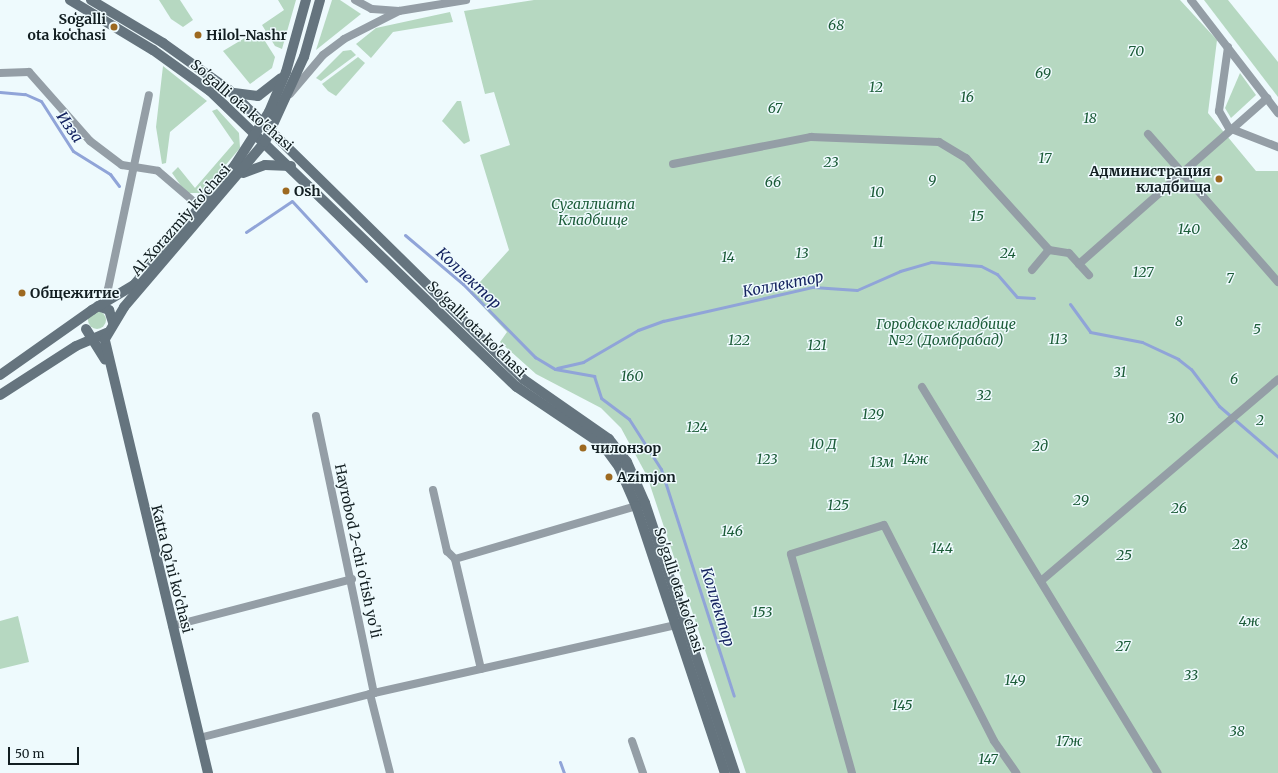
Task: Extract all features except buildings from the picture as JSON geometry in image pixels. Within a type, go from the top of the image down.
[{"type":"main road","name":"So'galli ota ko'chasi","points":[[70,0],[181,69],[265,142],[517,387],[598,440],[619,467],[641,505]]},
{"type":"main road","name":"So'galli ota ko'chasi","points":[[91,0],[163,43],[229,90],[523,379],[609,439],[626,462],[641,505],[680,624],[725,773]]},
{"type":"main road","name":"Al-Xorazmiy ko'chasi","points":[[0,375],[86,314],[136,283],[200,207],[257,135],[264,123],[286,72],[306,0]]},
{"type":"main road","name":"Al-Xorazmiy ko'chasi","points":[[105,334],[113,322],[239,176],[265,142],[272,131],[288,96],[320,0]]},
{"type":"main road","points":[[229,90],[244,97],[258,96],[274,86],[286,72]]},
{"type":"main road","points":[[239,176],[265,165],[291,166]]},
{"type":"main road","points":[[98,306],[109,310],[113,322]]},
{"type":"main road","points":[[86,314],[86,329],[104,357],[110,371]]},
{"type":"main road","points":[[86,329],[105,334]]},
{"type":"main road","points":[[0,395],[76,346],[105,334]]},
{"type":"main road","points":[[105,334],[110,371]]},
{"type":"main road","points":[[76,346],[92,349],[104,357]]},
{"type":"main road","name":"Katta Qa'ni ko'chasi","points":[[110,371],[208,773]]},
{"type":"main road","name":"So'galli ota ko'chasi","points":[[680,624],[735,773]]},
{"type":"street","points":[[355,0],[372,9],[399,11],[466,0]]},
{"type":"street","points":[[1191,0],[1278,113]]},
{"type":"street","points":[[288,96],[335,45],[357,30],[399,11]]},
{"type":"street","points":[[1228,47],[1220,111],[1230,128],[1278,148]]},
{"type":"street","points":[[0,73],[29,72],[73,125],[117,161],[132,168],[158,171],[200,207]]},
{"type":"street","points":[[111,299],[108,289],[132,168],[149,95]]},
{"type":"street","points":[[1079,264],[1182,170],[1266,98]]},
{"type":"street","points":[[1148,134],[1182,170],[1278,282]]},
{"type":"street","points":[[673,164],[811,137],[939,142],[953,147],[971,162],[1049,250],[1069,253],[1089,275]]},
{"type":"street","points":[[1032,270],[1049,250]]},
{"type":"street","points":[[1041,581],[1222,430],[1278,379]]},
{"type":"street","points":[[922,387],[1158,773]]},
{"type":"street","name":"Hayrobod 2-chi o'tish yo'li","points":[[316,416],[352,579],[372,693],[390,773]]},
{"type":"street","points":[[434,490],[447,551],[455,559],[481,669]]},
{"type":"street","points":[[455,559],[641,505]]},
{"type":"street","points":[[852,773],[791,554],[884,526],[994,741],[1016,773]]},
{"type":"street","points":[[172,626],[352,579]]},
{"type":"street","points":[[199,738],[372,693],[680,624]]},
{"type":"street","points":[[632,741],[643,773]]},
{"type":"green space","points":[[159,0],[180,0],[193,20],[183,27],[171,19]]},
{"type":"green space","points":[[278,0],[296,0],[282,49],[275,46],[262,25],[284,10]]},
{"type":"green space","points":[[332,0],[340,0],[361,14],[316,50]]},
{"type":"green space","name":"Городское кладбище №2 (Домбрабад)","points":[[534,0],[1180,0],[1217,40],[1208,113],[1256,171],[1278,171],[1278,773],[746,773],[647,476],[621,428],[601,408],[536,374],[500,342],[507,332],[470,293],[509,250],[480,155],[510,145],[494,92],[485,94],[464,11]]},
{"type":"green space","points":[[1204,0],[1228,0],[1278,62],[1278,97]]},
{"type":"green space","points":[[450,12],[453,22],[393,32],[371,58],[356,44],[376,28]]},
{"type":"green space","points":[[258,30],[275,57],[272,68],[250,84],[223,51]]},
{"type":"green space","points":[[351,50],[356,55],[321,81],[316,78],[343,51]]},
{"type":"green space","points":[[358,57],[365,63],[336,96],[328,91],[322,84]]},
{"type":"green space","points":[[163,66],[207,101],[170,132],[166,163],[162,164],[156,127]]},
{"type":"green space","points":[[1240,73],[1256,95],[1231,118],[1225,108]]},
{"type":"green space","points":[[457,101],[461,101],[470,141],[464,144],[442,121]]},
{"type":"green space","points":[[217,109],[239,133],[240,148],[202,193],[186,193],[172,173],[178,167],[195,188],[234,143],[212,111]]},
{"type":"green space","points":[[97,311],[103,314],[106,320],[103,326],[97,329],[91,326],[88,320],[91,314]]},
{"type":"green space","points":[[18,616],[29,662],[0,669],[0,621]]},
{"type":"waterway","name":"Изза","points":[[0,92],[25,94],[41,101],[73,151],[110,174],[119,186]]},
{"type":"waterway","name":"Коллектор","points":[[246,232],[292,201],[366,281]]},
{"type":"waterway","name":"Коллектор","points":[[405,235],[463,284],[535,357],[555,369],[594,376],[601,398],[629,419],[661,469],[734,696]]},
{"type":"waterway","name":"Коллектор","points":[[557,368],[583,362],[638,330],[663,321],[813,287],[857,290],[900,271],[931,262],[981,266],[997,274],[1017,297],[1034,298]]},
{"type":"waterway","name":"Коллектор","points":[[1070,304],[1090,332],[1142,342],[1178,359],[1191,369],[1219,406],[1278,457]]},
{"type":"waterway","name":"Изза","points":[[560,762],[564,773]]},
{"type":"place","name":"Soʻgalli ota koʻchasi","points":[[114,27]]},
{"type":"place","name":"Hilol-Nashr","points":[[198,35]]},
{"type":"place","name":"Администрация кладбища","points":[[1219,179]]},
{"type":"place","name":"Osh","points":[[286,191]]},
{"type":"place","name":"Общежитие","points":[[22,293]]},
{"type":"place","name":"чилонзор","points":[[583,448]]},
{"type":"place","name":"Azimjon","points":[[609,477]]},
{"type":"park label","name":"68","points":[[836,25]]},
{"type":"park label","name":"70","points":[[1136,51]]},
{"type":"park label","name":"69","points":[[1043,73]]},
{"type":"park label","name":"12","points":[[876,87]]},
{"type":"park label","name":"16","points":[[967,97]]},
{"type":"park label","name":"67","points":[[775,108]]},
{"type":"park label","name":"18","points":[[1090,118]]},
{"type":"park label","name":"17","points":[[1045,158]]},
{"type":"park label","name":"23","points":[[831,162]]},
{"type":"park label","name":"9","points":[[932,180]]},
{"type":"park label","name":"66","points":[[773,182]]},
{"type":"park label","name":"10","points":[[877,192]]},
{"type":"park label","name":"Сугаллиата Кладбище","points":[[593,212]]},
{"type":"park label","name":"15","points":[[977,216]]},
{"type":"park label","name":"140","points":[[1189,229]]},
{"type":"park label","name":"11","points":[[878,242]]},
{"type":"park label","name":"13","points":[[802,253]]},
{"type":"park label","name":"24","points":[[1008,253]]},
{"type":"park label","name":"14","points":[[728,257]]},
{"type":"park label","name":"127","points":[[1143,272]]},
{"type":"park label","name":"7","points":[[1230,278]]},
{"type":"park label","name":"8","points":[[1179,321]]},
{"type":"park label","name":"5","points":[[1257,329]]},
{"type":"park label","name":"113","points":[[1058,339]]},
{"type":"park label","name":"122","points":[[739,340]]},
{"type":"park label","name":"121","points":[[817,345]]},
{"type":"park label","name":"31","points":[[1120,372]]},
{"type":"park label","name":"160","points":[[632,376]]},
{"type":"park label","name":"6","points":[[1234,379]]},
{"type":"park label","name":"32","points":[[984,395]]},
{"type":"park label","name":"129","points":[[873,414]]},
{"type":"park label","name":"30","points":[[1176,418]]},
{"type":"park label","name":"2","points":[[1260,420]]},
{"type":"park label","name":"124","points":[[697,427]]},
{"type":"park label","name":"10 Д","points":[[823,444]]},
{"type":"park label","name":"2д","points":[[1040,446]]},
{"type":"park label","name":"123","points":[[767,459]]},
{"type":"park label","name":"14ж","points":[[915,459]]},
{"type":"park label","name":"13м","points":[[882,462]]},
{"type":"park label","name":"29","points":[[1081,500]]},
{"type":"park label","name":"125","points":[[838,505]]},
{"type":"park label","name":"26","points":[[1179,508]]},
{"type":"park label","name":"146","points":[[732,531]]},
{"type":"park label","name":"28","points":[[1240,544]]},
{"type":"park label","name":"144","points":[[942,548]]},
{"type":"park label","name":"25","points":[[1124,555]]},
{"type":"park label","name":"153","points":[[762,612]]},
{"type":"park label","name":"4ж","points":[[1249,621]]},
{"type":"park label","name":"27","points":[[1123,646]]},
{"type":"park label","name":"33","points":[[1191,675]]},
{"type":"park label","name":"149","points":[[1015,680]]},
{"type":"park label","name":"145","points":[[902,705]]},
{"type":"park label","name":"38","points":[[1237,731]]},
{"type":"park label","name":"17ж","points":[[1069,741]]},
{"type":"park label","name":"147","points":[[988,759]]}]
